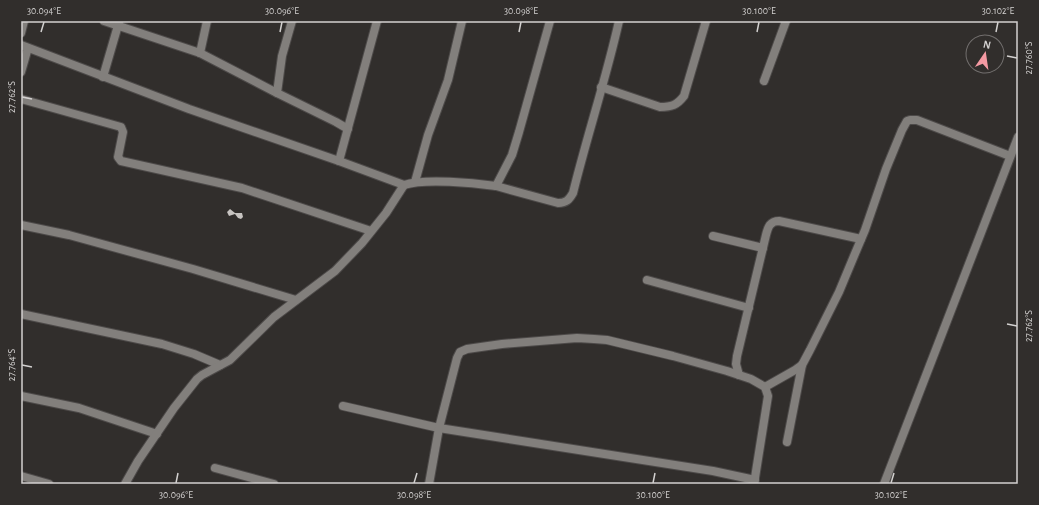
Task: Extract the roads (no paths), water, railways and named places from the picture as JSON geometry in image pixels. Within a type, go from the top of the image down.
[{"type":"street","points":[[21,33],[24,21]]},
{"type":"street","points":[[104,21],[119,23],[200,53],[348,129]]},
{"type":"street","points":[[200,53],[207,21]]},
{"type":"street","points":[[277,93],[282,56],[292,21]]},
{"type":"street","points":[[339,161],[377,21]]},
{"type":"street","points":[[415,182],[428,134],[448,80],[462,21]]},
{"type":"street","points":[[496,186],[512,155],[550,21]]},
{"type":"street","points":[[21,72],[24,47],[189,109],[404,185],[415,182],[483,184],[496,186],[558,203],[567,202],[573,193],[619,21]]},
{"type":"street","points":[[602,87],[660,107],[676,106],[684,96],[706,21]]},
{"type":"street","points":[[764,81],[786,21]]},
{"type":"street","points":[[103,77],[119,23]]},
{"type":"street","points":[[21,99],[120,127],[123,132],[118,158],[121,161],[242,188],[371,231]]},
{"type":"street","points":[[787,442],[802,365],[839,292],[904,124],[910,120],[917,120],[1010,156]]},
{"type":"street","points":[[884,484],[1018,137]]},
{"type":"street","points":[[125,484],[138,461],[197,379],[202,374],[230,360],[274,317],[335,271],[352,254],[386,213],[404,185]]},
{"type":"street","points":[[739,375],[736,364],[770,224],[775,221],[779,221],[860,239]]},
{"type":"street","points":[[21,225],[84,239],[245,283],[296,300]]},
{"type":"street","points":[[713,236],[763,248]]},
{"type":"street","points":[[647,280],[749,308]]},
{"type":"street","points":[[21,314],[162,344],[194,354],[220,366]]},
{"type":"street","points":[[342,406],[440,428],[713,471],[754,482],[768,396],[765,386],[751,379],[673,356],[607,340],[577,338],[502,344],[467,349],[460,352],[457,358],[440,428],[429,484]]},
{"type":"street","points":[[765,386],[790,375],[802,365]]},
{"type":"street","points":[[21,396],[79,408],[157,434]]},
{"type":"street","points":[[215,468],[274,484]]},
{"type":"street","points":[[21,476],[49,484]]}]
